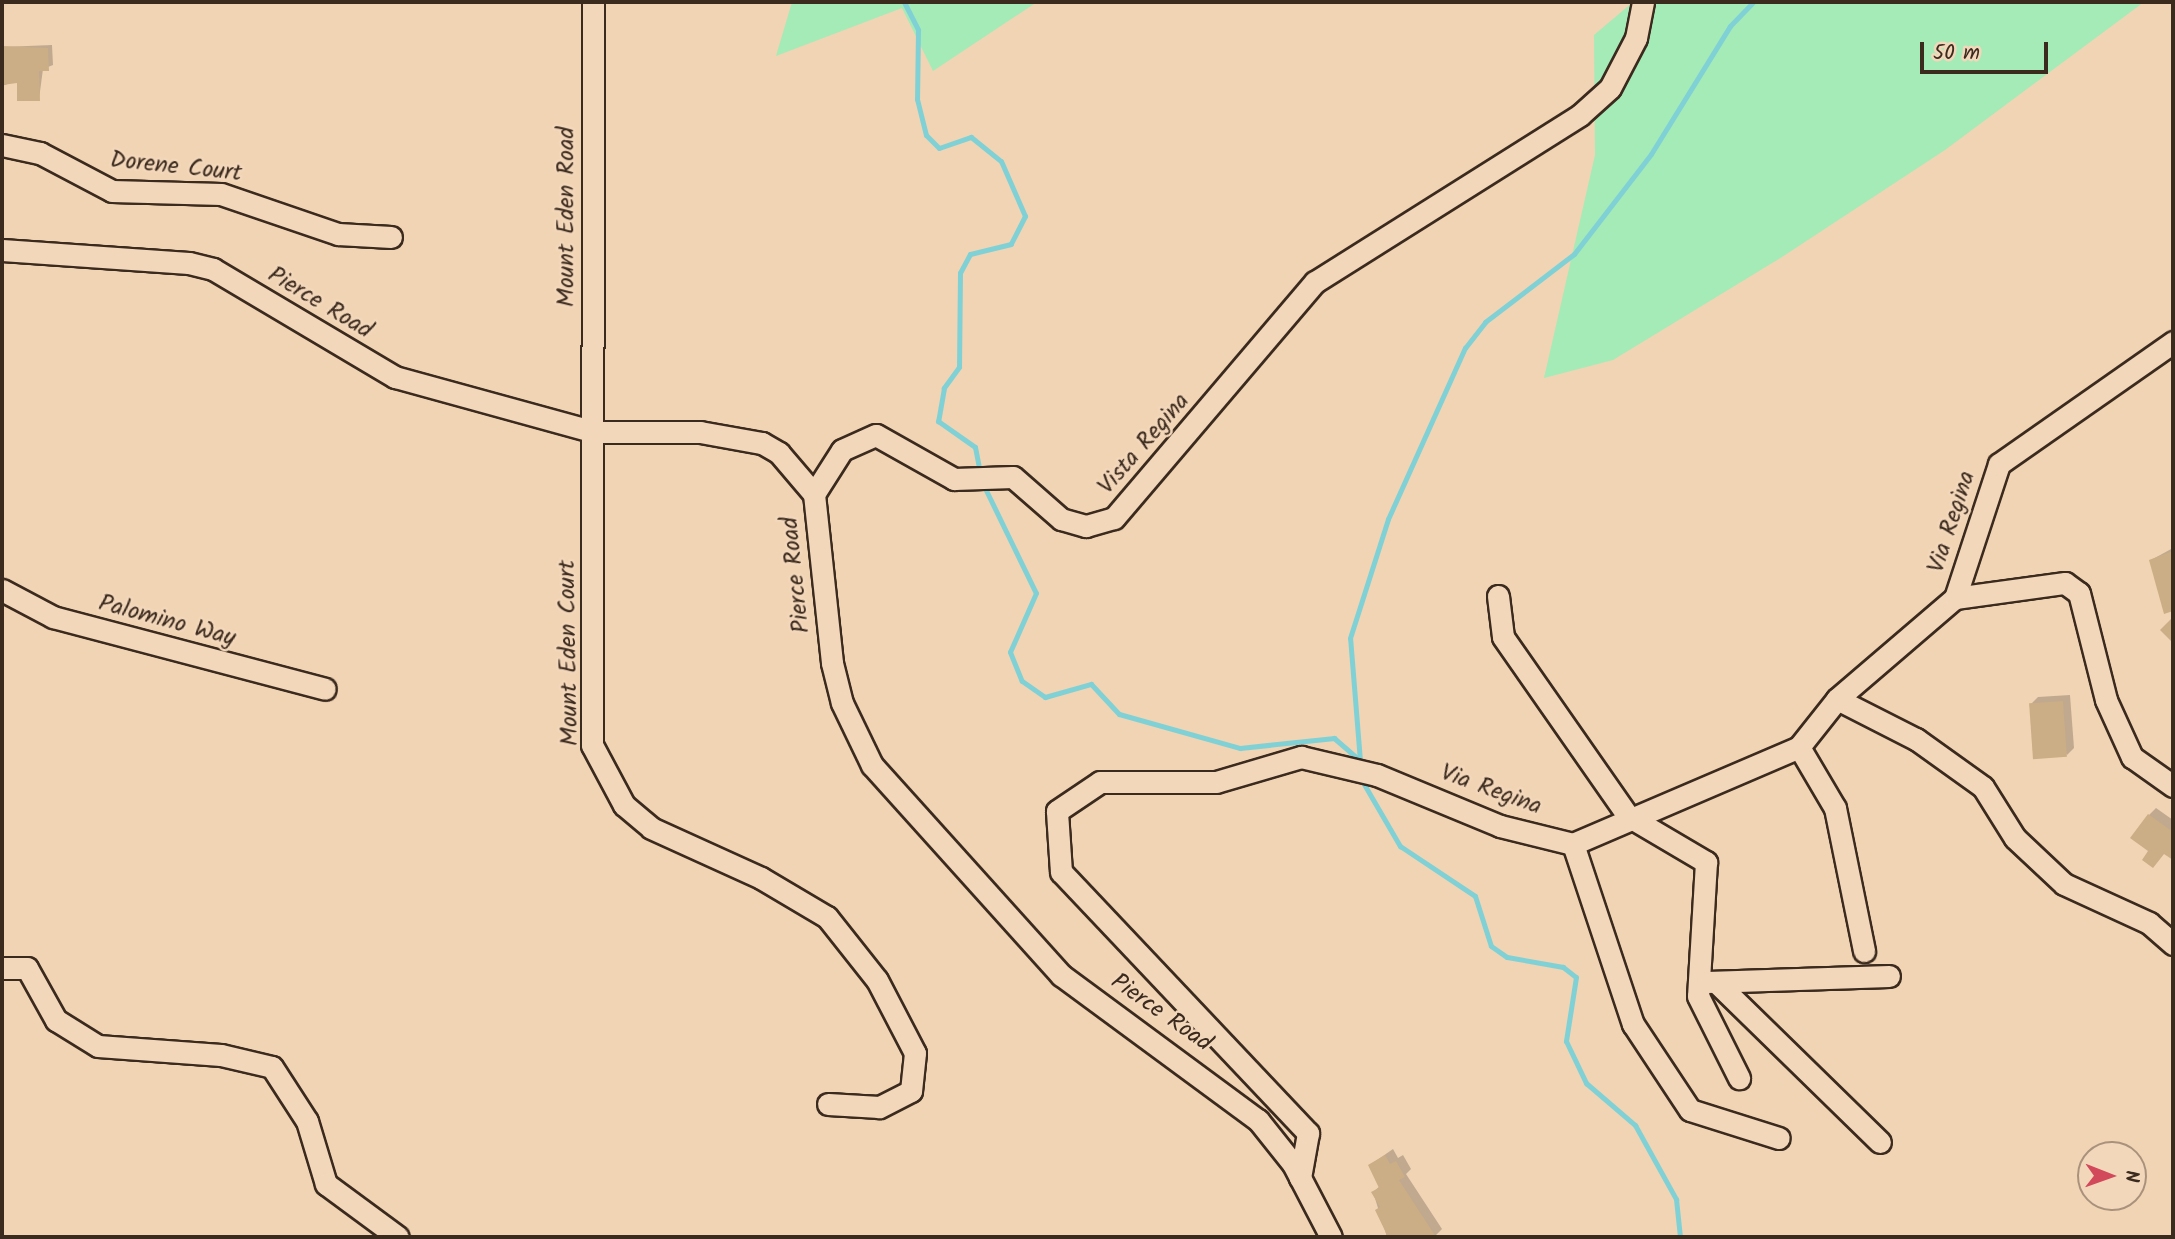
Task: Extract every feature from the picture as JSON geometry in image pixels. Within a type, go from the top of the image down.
[{"type":"street","name":"Mount Eden Road","points":[[593,2],[594,432]]},
{"type":"street","name":"Vista Regina","points":[[814,494],[842,450],[876,435],[954,479],[1013,477],[1061,519],[1086,526],[1114,518],[1315,282],[1480,174],[1580,115],[1610,88],[1636,37],[1643,2]]},
{"type":"street","name":"Dorene Court","points":[[2,145],[40,153],[112,191],[221,194],[338,234],[391,237]]},
{"type":"street","name":"Pierce Road","points":[[2,250],[97,254],[213,269],[395,377],[594,432],[700,432],[762,443],[814,494],[832,663],[842,703],[872,765],[1061,975],[1250,1113],[1300,1178],[1331,1237]]},
{"type":"street","name":"Via Regina","points":[[1300,1178],[1308,1133],[1061,872],[1057,811],[1100,782],[1216,782],[1301,757],[1377,775],[1500,825],[1573,844],[1628,816],[1799,747],[1837,699],[1955,598],[1998,464],[2173,342]]},
{"type":"street","name":"Mount Eden Court","points":[[594,432],[592,745],[617,795],[651,828],[761,878],[827,917],[877,980],[915,1053],[911,1091],[879,1107],[828,1104]]},
{"type":"street","points":[[1955,598],[2065,583],[2079,593],[2106,700],[2132,757],[2173,786]]},
{"type":"street","name":"Palomino Way","points":[[2,590],[53,617],[325,690]]},
{"type":"street","points":[[1498,596],[1503,637],[1628,816],[1706,862],[1707,982],[1698,996],[1739,1079]]},
{"type":"street","points":[[1837,699],[1916,739],[1983,787],[2015,838],[2064,884],[2149,922],[2173,944]]},
{"type":"street","points":[[1799,747],[1835,808],[1864,951]]},
{"type":"street","points":[[1573,844],[1633,1024],[1690,1110],[1779,1138]]},
{"type":"street","points":[[2,968],[27,968],[56,1020],[98,1046],[221,1055],[272,1067],[307,1121],[326,1184],[398,1237]]},
{"type":"street","points":[[1707,982],[1889,976]]},
{"type":"street","points":[[1707,982],[1880,1142]]},
{"type":"green space","points":[[792,2],[1037,2],[933,71],[902,8],[776,56]]},
{"type":"green space","points":[[1633,2],[2144,2],[1945,150],[1782,257],[1613,360],[1544,378],[1595,155],[1594,35]]},
{"type":"building","points":[[2,46],[48,48],[49,71],[39,71],[40,101],[17,101],[17,83],[2,85]]},
{"type":"building","points":[[2173,551],[2173,611],[2164,614],[2149,560]]},
{"type":"building","points":[[2173,617],[2173,643],[2160,630]]},
{"type":"building","points":[[2063,701],[2067,757],[2033,759],[2029,703]]},
{"type":"building","points":[[2148,814],[2173,832],[2173,860],[2164,854],[2153,868],[2142,860],[2148,851],[2130,838]]},
{"type":"building","points":[[1385,1155],[1390,1164],[1396,1161],[1405,1177],[1399,1180],[1436,1237],[1388,1237],[1375,1210],[1380,1207],[1371,1192],[1379,1188],[1368,1165]]},
{"type":"waterway","points":[[904,2],[918,30],[917,99],[926,135],[939,148],[971,137],[1001,161],[1025,216],[1011,244],[970,254],[960,273],[959,367],[944,388],[938,421],[975,447],[980,472]]},
{"type":"waterway","points":[[1360,761],[1350,638],[1388,519],[1465,348],[1485,322],[1574,254],[1651,154],[1730,26],[1753,2]]},
{"type":"waterway","points":[[982,482],[1036,593],[1010,652],[1022,681],[1045,697],[1091,684],[1119,714],[1240,748],[1334,738],[1360,761]]},
{"type":"waterway","points":[[1361,779],[1400,846],[1475,896],[1491,946],[1507,957],[1563,967],[1576,977],[1566,1041],[1586,1083],[1635,1125],[1676,1199],[1680,1237]]}]
